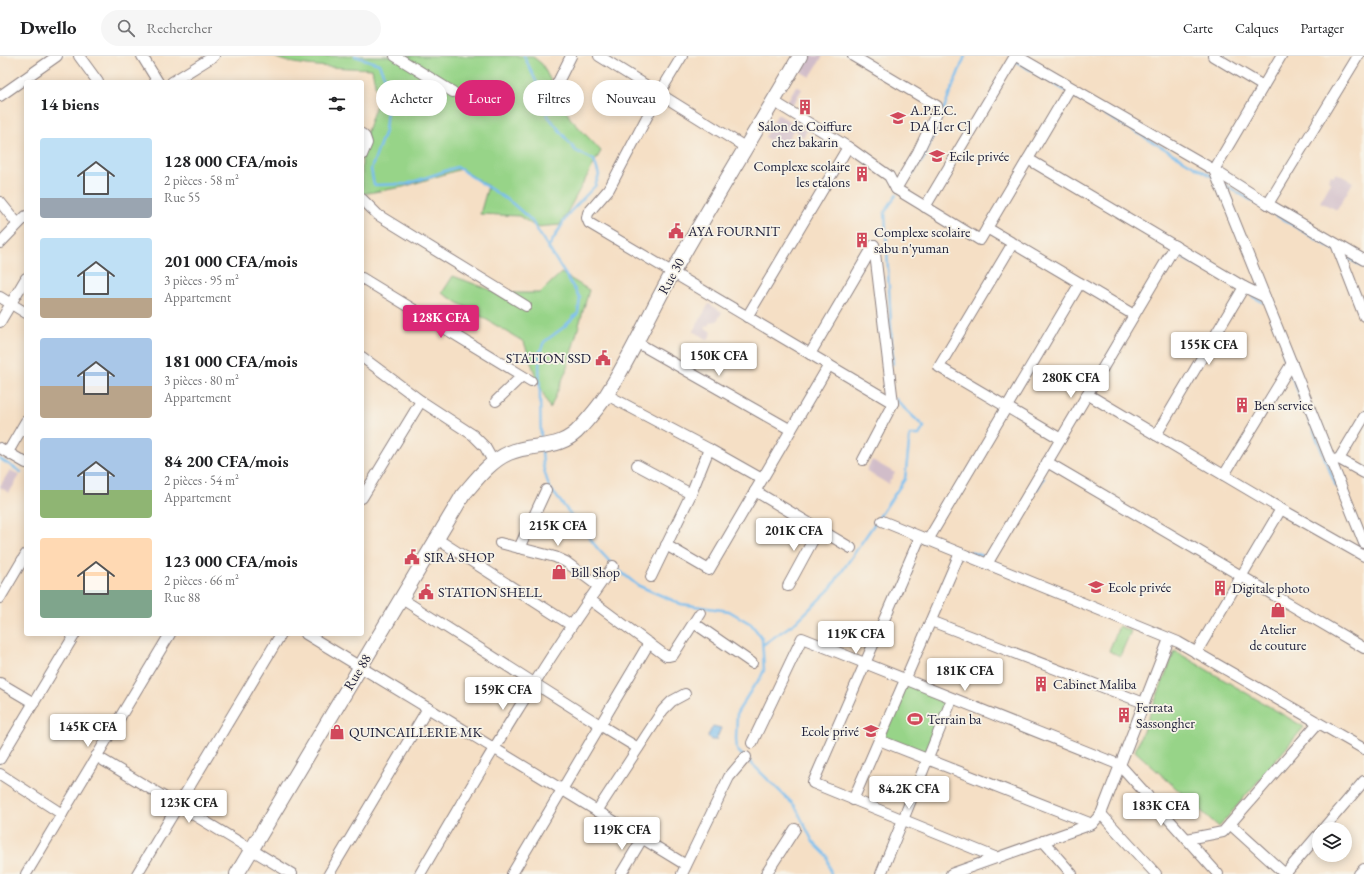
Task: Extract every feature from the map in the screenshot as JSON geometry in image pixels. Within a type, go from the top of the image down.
[{"type":"main road","name":"Rue 30","points":[[557,444],[580,429],[607,395],[672,273],[800,56]]},
{"type":"main road","name":"Rue 88","points":[[238,874],[463,496],[478,477],[494,463],[509,453],[522,449],[557,444]]},
{"type":"street","points":[[0,96],[57,56]]},
{"type":"street","points":[[79,56],[97,80]]},
{"type":"street","points":[[142,56],[157,80]]},
{"type":"street","points":[[186,79],[214,56]]},
{"type":"street","points":[[395,56],[453,92]]},
{"type":"street","points":[[559,80],[571,56]]},
{"type":"street","points":[[599,56],[638,80]]},
{"type":"street","points":[[668,80],[682,56]]},
{"type":"street","points":[[853,56],[937,106],[938,110],[918,152],[896,189]]},
{"type":"street","points":[[925,207],[1016,56],[1031,60],[1070,88],[1214,170],[1268,204],[1364,260]]},
{"type":"street","points":[[1213,56],[1263,86]]},
{"type":"street","points":[[1214,170],[1281,56]]},
{"type":"street","points":[[1268,204],[1358,56]]},
{"type":"street","points":[[774,101],[848,147],[889,176],[896,189],[980,240],[1070,88]]},
{"type":"street","points":[[670,100],[745,148]]},
{"type":"street","points":[[648,116],[609,189],[588,213],[587,218],[589,223],[893,403]]},
{"type":"street","points":[[364,136],[367,143],[364,150]]},
{"type":"street","points":[[747,317],[848,147]]},
{"type":"street","points":[[1028,159],[1244,287],[1265,297]]},
{"type":"street","points":[[1214,170],[1292,363],[1335,460],[1364,543]]},
{"type":"street","points":[[364,201],[378,215],[526,306]]},
{"type":"street","points":[[0,202],[18,224]]},
{"type":"street","points":[[0,243],[24,218]]},
{"type":"street","points":[[987,228],[1134,315]]},
{"type":"street","points":[[1013,243],[939,367],[1061,439]]},
{"type":"street","points":[[1336,244],[1364,316]]},
{"type":"street","points":[[810,354],[874,245],[893,403],[863,460]]},
{"type":"street","points":[[987,564],[1175,246]]},
{"type":"street","points":[[364,279],[526,379],[496,401]]},
{"type":"street","points":[[0,322],[24,281]]},
{"type":"street","points":[[997,858],[813,783],[864,664],[924,538],[1006,407],[1080,283]]},
{"type":"street","points":[[1156,435],[1244,287]]},
{"type":"street","points":[[0,297],[24,312]]},
{"type":"street","points":[[636,342],[791,430]]},
{"type":"street","points":[[364,358],[421,401],[473,435],[485,447],[494,463]]},
{"type":"street","points":[[1224,475],[1292,363]]},
{"type":"street","points":[[666,545],[709,570],[829,365]]},
{"type":"street","points":[[1087,394],[1281,509],[1364,556]]},
{"type":"street","points":[[607,395],[762,479]]},
{"type":"street","points":[[364,495],[421,401]]},
{"type":"street","points":[[1335,460],[1364,417]]},
{"type":"street","points":[[24,424],[4,450],[24,462]]},
{"type":"street","points":[[651,577],[691,494],[709,449]]},
{"type":"street","points":[[1335,460],[1364,474]]},
{"type":"street","points":[[1047,462],[1364,648]]},
{"type":"street","points":[[637,465],[691,494]]},
{"type":"street","points":[[519,548],[546,490]]},
{"type":"street","points":[[755,491],[851,548]]},
{"type":"street","points":[[1196,653],[1281,509]]},
{"type":"street","points":[[882,521],[1169,639],[1364,749]]},
{"type":"street","points":[[788,586],[819,529]]},
{"type":"street","points":[[437,539],[571,625]]},
{"type":"street","points":[[500,543],[555,557],[566,562],[598,586]]},
{"type":"street","points":[[853,800],[960,553]]},
{"type":"street","points":[[0,598],[24,557]]},
{"type":"street","points":[[420,874],[494,748],[534,684],[571,625],[613,566]]},
{"type":"street","points":[[402,599],[600,726],[638,748]]},
{"type":"street","points":[[589,600],[666,656],[673,655],[700,613]]},
{"type":"street","points":[[931,621],[1144,703]]},
{"type":"street","points":[[694,623],[752,663]]},
{"type":"street","points":[[0,759],[74,636]]},
{"type":"street","points":[[26,874],[169,636]]},
{"type":"street","points":[[137,874],[280,636]]},
{"type":"street","points":[[309,636],[642,838],[684,870],[729,777],[746,757]]},
{"type":"street","points":[[752,743],[802,638],[1120,765],[1218,874]]},
{"type":"street","points":[[951,874],[976,870],[997,858],[1092,824],[1101,814],[1169,639]]},
{"type":"street","points":[[512,874],[649,643]]},
{"type":"street","points":[[0,683],[34,703]]},
{"type":"street","points":[[598,811],[663,710],[672,701],[685,694]]},
{"type":"street","points":[[881,874],[952,699]]},
{"type":"street","points":[[329,874],[428,708]]},
{"type":"street","points":[[1187,839],[1223,832],[1318,723]]},
{"type":"street","points":[[879,740],[1092,824]]},
{"type":"street","points":[[96,756],[292,874]]},
{"type":"street","points":[[0,774],[62,814]]},
{"type":"street","points":[[1329,822],[1364,781]]},
{"type":"street","points":[[1101,814],[1156,874]]},
{"type":"street","points":[[1230,824],[1285,874],[1312,842]]},
{"type":"street","points":[[766,874],[795,829]]},
{"type":"street","points":[[621,874],[642,838]]},
{"type":"street","points":[[1043,842],[1072,874]]},
{"type":"street","points":[[1359,874],[1364,869]]},
{"type":"shaded area","points":[[810,56],[823,56],[810,77],[801,72]]},
{"type":"shaded area","points":[[796,86],[802,89],[793,105],[787,102]]},
{"type":"shaded area","points":[[777,115],[807,131],[803,137],[794,129],[784,145],[772,138],[770,141],[765,137]]},
{"type":"shaded area","points":[[1336,173],[1353,182],[1337,210],[1320,202],[1331,183],[1328,181],[1331,175],[1334,176]]},
{"type":"shaded area","points":[[709,304],[722,312],[717,321],[711,322],[709,326],[706,325],[705,328],[712,332],[708,340],[693,331]]},
{"type":"shaded area","points":[[872,460],[895,473],[888,484],[866,471]]},
{"type":"shaded area","points":[[10,470],[20,475],[9,493],[0,486]]},
{"type":"green space","points":[[274,56],[532,56],[542,64],[550,80],[523,80],[523,116],[569,116],[601,151],[560,225],[536,227],[519,216],[480,214],[488,186],[461,169],[403,187],[364,194],[364,140],[376,105],[376,116],[447,116],[447,80],[376,80],[376,89],[372,69],[292,63]]},
{"type":"green space","points":[[561,273],[589,290],[566,371],[550,409],[536,377],[524,342],[442,293],[453,276],[499,293],[540,293]]},
{"type":"green space","points":[[1119,626],[1131,631],[1120,656],[1109,651]]},
{"type":"green space","points":[[1175,651],[1304,727],[1219,827],[1135,751]]},
{"type":"green space","name":"Terrain ba","points":[[905,682],[947,701],[925,756],[883,738]]},
{"type":"water","points":[[713,726],[721,728],[716,740],[711,740],[708,736]]},
{"type":"waterway","points":[[275,56],[284,56]]},
{"type":"waterway","points":[[355,56],[379,64],[389,87],[385,131],[371,169],[374,185],[407,184],[457,167],[512,203],[531,220],[580,298],[578,313],[564,327],[544,342],[539,354],[541,442]]},
{"type":"waterway","points":[[524,56],[536,81],[548,116],[576,151],[594,160],[599,175],[595,186],[569,213],[548,248]]},
{"type":"waterway","points":[[906,182],[924,158],[965,56]]},
{"type":"waterway","points":[[1015,61],[1066,91]]},
{"type":"waterway","points":[[1070,94],[1213,177]]},
{"type":"waterway","points":[[1222,183],[1335,250]]},
{"type":"waterway","points":[[893,364],[885,212],[896,195]]},
{"type":"waterway","points":[[1175,254],[1206,270]]},
{"type":"waterway","points":[[1344,256],[1364,267]]},
{"type":"waterway","points":[[1253,297],[1263,302]]},
{"type":"waterway","points":[[1283,355],[1287,366]]},
{"type":"waterway","points":[[1290,372],[1336,486]]},
{"type":"waterway","points":[[764,644],[796,622],[830,589],[905,479],[910,435],[919,435],[924,427],[896,399]]},
{"type":"waterway","points":[[542,451],[543,466],[549,487],[598,549],[611,563]]},
{"type":"waterway","points":[[0,459],[21,472]]},
{"type":"waterway","points":[[1037,489],[1044,478]]},
{"type":"waterway","points":[[971,552],[987,558]]},
{"type":"waterway","points":[[615,567],[637,585],[681,604],[729,611],[751,624],[762,638],[764,670],[760,679],[753,687],[737,713],[737,750],[744,757]]},
{"type":"waterway","points":[[748,760],[795,806],[813,842],[827,856],[831,874]]},
{"type":"place","name":"Salon de Coiffure chez bakarin","points":[[805,107]]},
{"type":"place","name":"A.P.E.C. DA [1er C]","points":[[898,118]]},
{"type":"place","name":"Ecile privée","points":[[937,156]]},
{"type":"place","name":"Complexe scolaire les etalons","points":[[862,174]]},
{"type":"place","name":"AYA FOURNIT","points":[[676,231]]},
{"type":"place","name":"Complexe scolaire sabu n'yuman","points":[[862,240]]},
{"type":"place","name":"STATION SSD","points":[[603,358]]},
{"type":"place","name":"Ben service","points":[[1242,405]]},
{"type":"place","name":"SIRA SHOP","points":[[412,557]]},
{"type":"place","name":"Bill Shop","points":[[559,572]]},
{"type":"place","name":"Ecole privée","points":[[1096,587]]},
{"type":"place","name":"Digitale photo","points":[[1220,588]]},
{"type":"place","name":"STATION SHELL","points":[[426,592]]},
{"type":"place","name":"Atelier de couture","points":[[1278,610]]},
{"type":"place","name":"Cabinet Maliba","points":[[1041,684]]},
{"type":"place","name":"Ferrata Sassongher","points":[[1124,715]]},
{"type":"place","name":"Terrain ba","points":[[915,719]]},
{"type":"place","name":"Ecole privé","points":[[871,731]]},
{"type":"place","name":"QUINCAILLERIE MK","points":[[337,732]]}]
